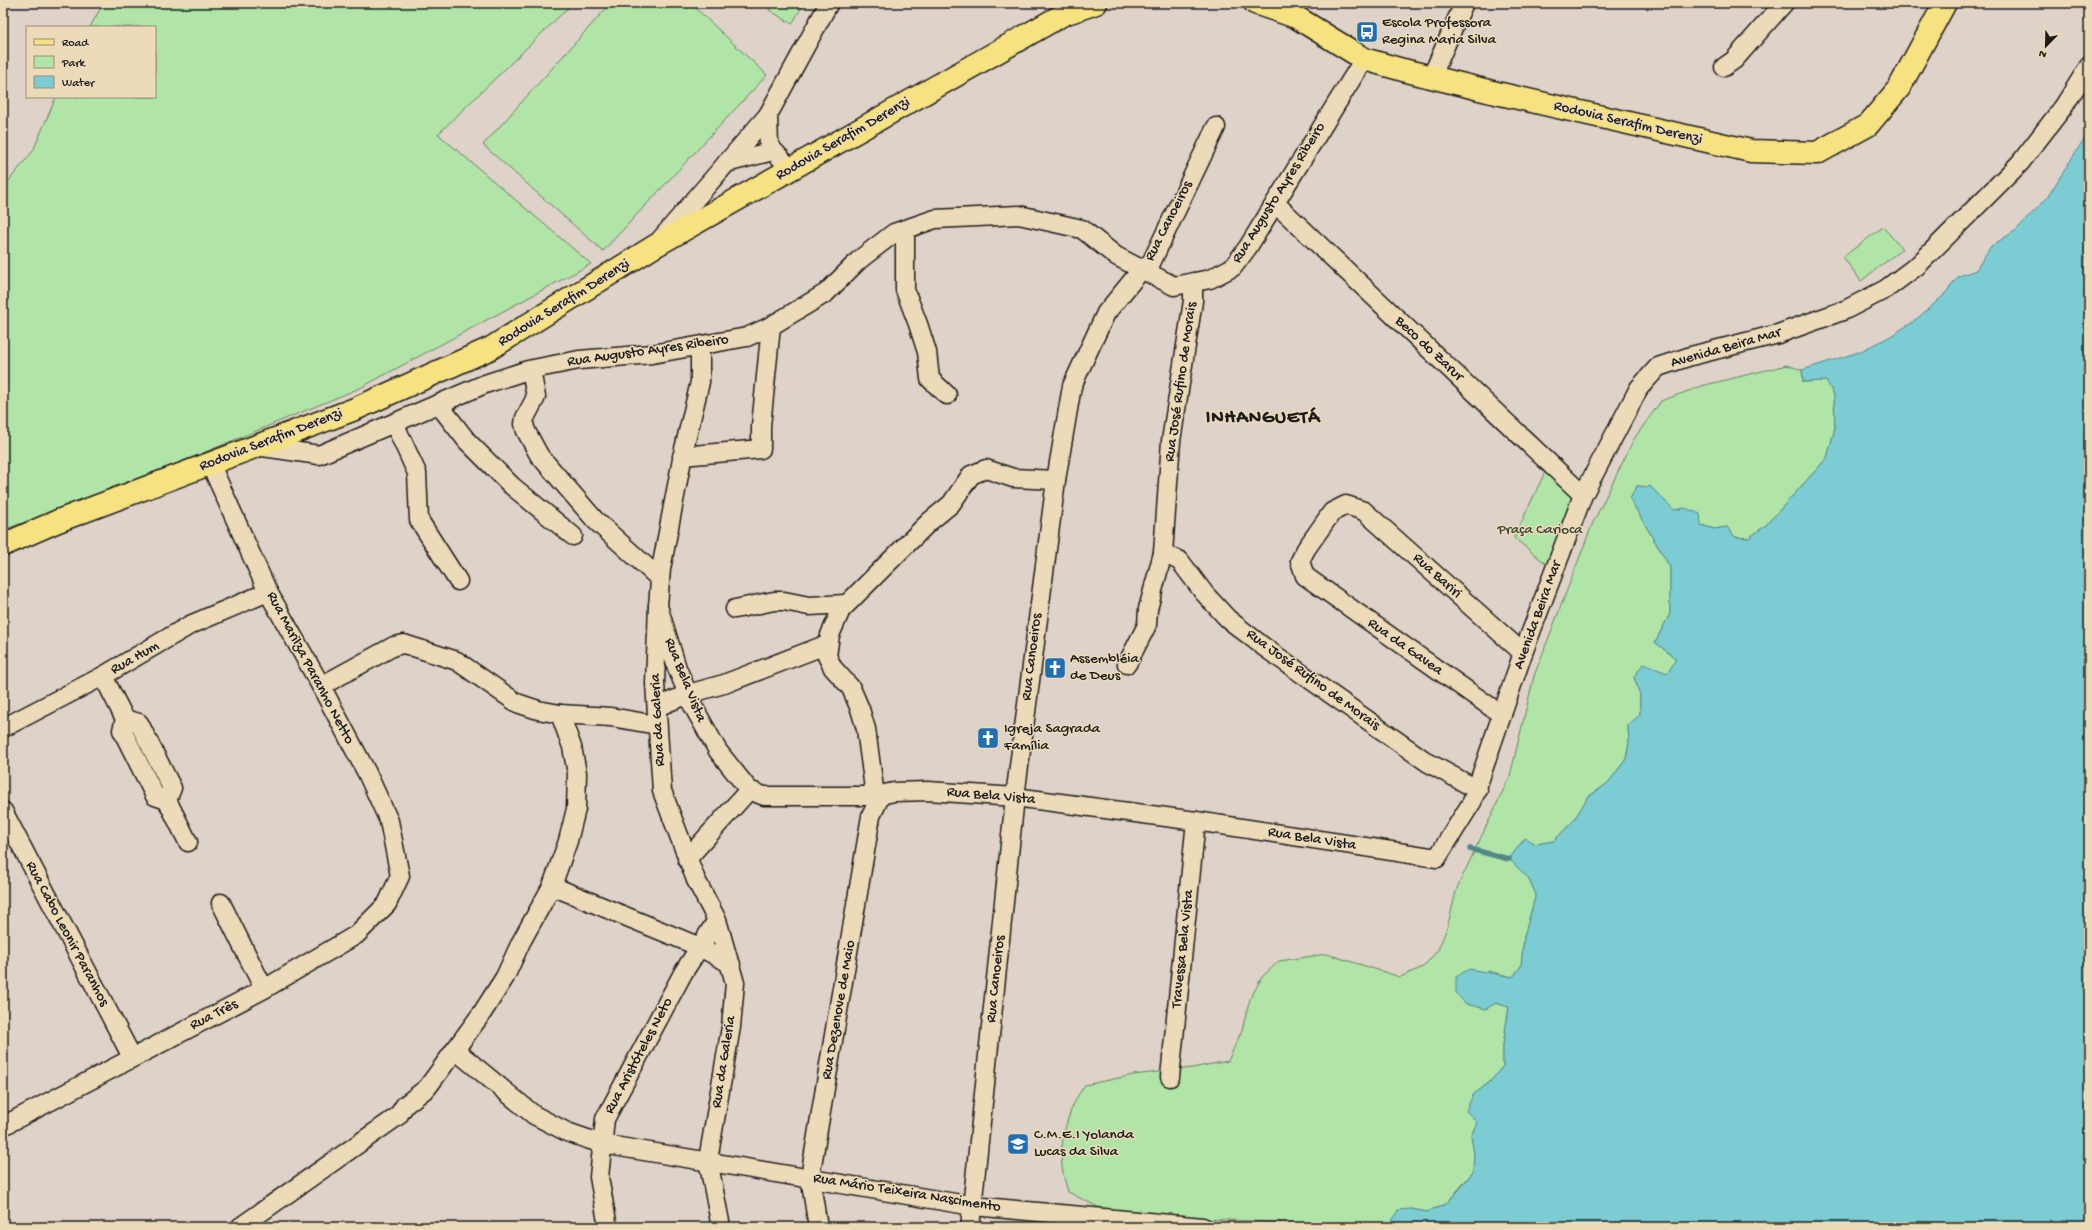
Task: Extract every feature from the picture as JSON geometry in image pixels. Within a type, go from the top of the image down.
[{"type":"main road","name":"Rodovia Serafim Derenzi","points":[[3,545],[58,521],[355,409],[491,348],[655,246],[1064,14],[1096,3]]},
{"type":"main road","name":"Rodovia Serafim Derenzi","points":[[1255,3],[1296,17],[1364,59],[1497,94],[1751,150],[1816,153],[1868,125],[1899,88],[1945,3]]},
{"type":"street","points":[[655,246],[768,115],[829,3]]},
{"type":"street","points":[[1432,76],[1464,3]]},
{"type":"street","points":[[1724,67],[1734,60],[1784,3]]},
{"type":"street","name":"Rua Augusto Ayres Ribeiro","points":[[256,446],[319,455],[439,406],[485,384],[531,370],[578,360],[652,354],[747,337],[771,326],[826,293],[859,260],[894,233],[935,219],[1019,215],[1082,229],[1116,256],[1174,286],[1210,279],[1233,268],[1364,59]]},
{"type":"street","name":"Avenida Beira Mar","points":[[1437,858],[1475,796],[1523,653],[1582,495],[1639,388],[1658,367],[1691,356],[1778,334],[1845,310],[1886,289],[1918,265],[2020,163],[2064,106],[2089,66]]},
{"type":"street","points":[[768,115],[769,146],[791,169]]},
{"type":"street","name":"Rua Canoeiros","points":[[970,1227],[1015,797],[1056,480],[1072,386],[1106,313],[1142,269],[1151,263],[1216,127]]},
{"type":"street","points":[[726,163],[774,151]]},
{"type":"street","points":[[711,181],[723,208]]},
{"type":"street","name":"Beco do Zarur","points":[[1275,203],[1582,495]]},
{"type":"street","points":[[905,229],[905,290],[918,324],[926,352],[930,379],[947,395]]},
{"type":"street","name":"Rua José Rufino de Morais","points":[[1127,664],[1147,625],[1148,609],[1163,553],[1171,441],[1193,301],[1193,282]]},
{"type":"street","points":[[682,456],[761,449],[761,426],[771,326]]},
{"type":"street","name":"Rua da Galeria","points":[[700,346],[700,382],[682,456],[661,569],[655,683],[662,791],[687,859],[717,920],[731,964],[735,983],[731,1027],[708,1160]]},
{"type":"street","points":[[531,370],[536,397],[525,418],[524,424],[539,456],[586,511],[660,580]]},
{"type":"street","points":[[439,406],[467,441],[512,486],[574,536]]},
{"type":"street","points":[[394,424],[417,472],[419,520],[458,581]]},
{"type":"street","name":"Rua Marilza Paranho Netto","points":[[210,463],[268,592],[321,686],[367,773],[389,821],[400,876]]},
{"type":"street","points":[[878,795],[866,730],[860,709],[851,688],[833,668],[827,656],[830,635],[841,610],[929,522],[951,504],[971,475],[986,469],[1013,478],[1056,480]]},
{"type":"street","name":"Rua Bariri","points":[[1346,504],[1364,511],[1523,653]]},
{"type":"street","name":"Rua da Gavea","points":[[1346,504],[1332,512],[1306,549],[1300,560],[1305,576],[1502,715]]},
{"type":"street","name":"Rua José Rufino de Morais","points":[[1163,553],[1180,561],[1204,593],[1228,619],[1264,647],[1475,796]]},
{"type":"street","name":"Rua Hum","points":[[3,728],[103,676],[190,626],[268,592]]},
{"type":"street","points":[[735,609],[784,600],[809,606],[846,604]]},
{"type":"street","name":"Rua Bela Vista","points":[[658,606],[677,668],[688,694],[718,751],[748,790],[764,796],[878,795],[894,792],[928,791],[1015,797],[1196,821],[1437,858]]},
{"type":"street","points":[[321,686],[394,646],[404,644],[422,647],[457,661],[517,703],[538,710],[560,714],[611,717],[657,725]]},
{"type":"street","points":[[657,707],[688,694],[724,684],[820,647],[828,648]]},
{"type":"street","points":[[103,676],[125,719],[139,723],[172,788],[167,800],[188,842]]},
{"type":"street","points":[[240,1227],[398,1116],[405,1105],[427,1088],[455,1050],[505,976],[521,942],[552,886],[562,858],[576,809],[578,773],[572,747],[560,714]]},
{"type":"street","points":[[687,859],[748,790]]},
{"type":"street","name":"Rua Dezenove de Maio","points":[[818,1227],[810,1177],[871,816],[878,795]]},
{"type":"street","name":"Rua Cabo Leonir Paranhos","points":[[3,811],[132,1057]]},
{"type":"street","name":"Travessa Bela Vista","points":[[1170,1077],[1196,821]]},
{"type":"street","name":"Rua Três","points":[[3,1126],[264,989],[356,935],[387,904],[400,876]]},
{"type":"street","points":[[552,886],[700,947],[731,964]]},
{"type":"street","points":[[221,903],[264,989]]},
{"type":"street","name":"Rua Aristóteles Neto","points":[[608,1227],[599,1178],[605,1119],[683,973],[717,920]]},
{"type":"street","name":"Rua Mário Teixeira Nascimento","points":[[455,1050],[534,1115],[567,1132],[602,1144],[810,1177],[973,1206],[1203,1227]]},
{"type":"street","points":[[708,1160],[721,1227]]},
{"type":"green space","points":[[92,3],[573,3],[438,134],[591,264],[360,388],[116,489],[3,530],[3,188],[33,151],[56,98],[156,98],[156,26],[91,26],[103,4]]},
{"type":"green space","points":[[611,3],[690,3],[767,75],[603,251],[483,145]]},
{"type":"green space","points":[[772,3],[804,3],[792,24],[769,10]]},
{"type":"green space","points":[[1883,227],[1902,249],[1861,281],[1843,257]]},
{"type":"green space","points":[[1787,365],[1802,370],[1803,382],[1826,381],[1834,395],[1835,428],[1827,458],[1766,525],[1749,538],[1735,537],[1727,527],[1714,529],[1701,525],[1674,510],[1651,487],[1637,486],[1630,499],[1670,567],[1670,614],[1655,642],[1676,659],[1668,674],[1634,677],[1640,695],[1640,715],[1628,725],[1629,743],[1626,759],[1608,783],[1588,797],[1574,820],[1554,841],[1536,844],[1525,838],[1510,858],[1528,878],[1536,894],[1524,937],[1521,966],[1513,977],[1488,971],[1495,1003],[1509,1007],[1503,1045],[1503,1066],[1490,1082],[1473,1095],[1477,1122],[1471,1136],[1474,1153],[1473,1172],[1446,1204],[1427,1212],[1411,1209],[1391,1223],[1393,1227],[1329,1227],[1319,1224],[1114,1215],[1068,1192],[1062,1167],[1062,1146],[1066,1124],[1070,1113],[1079,1093],[1085,1085],[1133,1075],[1192,1068],[1228,1061],[1242,1030],[1250,999],[1262,977],[1279,961],[1327,954],[1400,977],[1423,967],[1438,950],[1447,928],[1457,888],[1510,776],[1534,676],[1592,525],[1634,439],[1661,401],[1705,385]]},
{"type":"green space","name":"Praça Carioca","points":[[1545,472],[1574,496],[1549,566],[1514,538]]},
{"type":"water","points":[[2089,131],[2089,1227],[1393,1227],[1391,1223],[1398,1210],[1411,1209],[1427,1212],[1446,1204],[1473,1172],[1474,1153],[1471,1136],[1477,1122],[1466,1111],[1473,1095],[1490,1082],[1503,1066],[1503,1045],[1509,1007],[1496,1003],[1486,1009],[1466,1004],[1456,993],[1456,977],[1469,969],[1513,977],[1521,966],[1524,937],[1536,894],[1528,878],[1509,859],[1525,838],[1536,844],[1554,841],[1574,820],[1588,797],[1608,783],[1626,759],[1629,743],[1628,725],[1640,715],[1640,695],[1634,677],[1643,664],[1668,673],[1676,659],[1655,642],[1670,614],[1670,567],[1630,499],[1637,486],[1651,487],[1674,510],[1685,508],[1700,514],[1701,525],[1714,529],[1727,527],[1735,537],[1749,538],[1766,525],[1827,458],[1835,428],[1834,395],[1826,381],[1803,382],[1802,370],[1859,352],[1889,337],[1913,322],[1943,296],[1959,276],[1976,270],[1991,246],[2015,231],[2047,198]]},
{"type":"waterway","points":[[1470,849],[1509,859]]},
{"type":"place","name":"Escola Professora Regina Maria Silva","points":[[1367,32]]},
{"type":"place","name":"Assembléia de Deus","points":[[1055,668]]},
{"type":"place","name":"Igreja Sagrada Família","points":[[988,738]]},
{"type":"place","name":"C.M.E.I Yolanda Lucas da Silva","points":[[1018,1144]]},
{"type":"district","name":"INHANGUETÁ","points":[[1263,418]]}]
